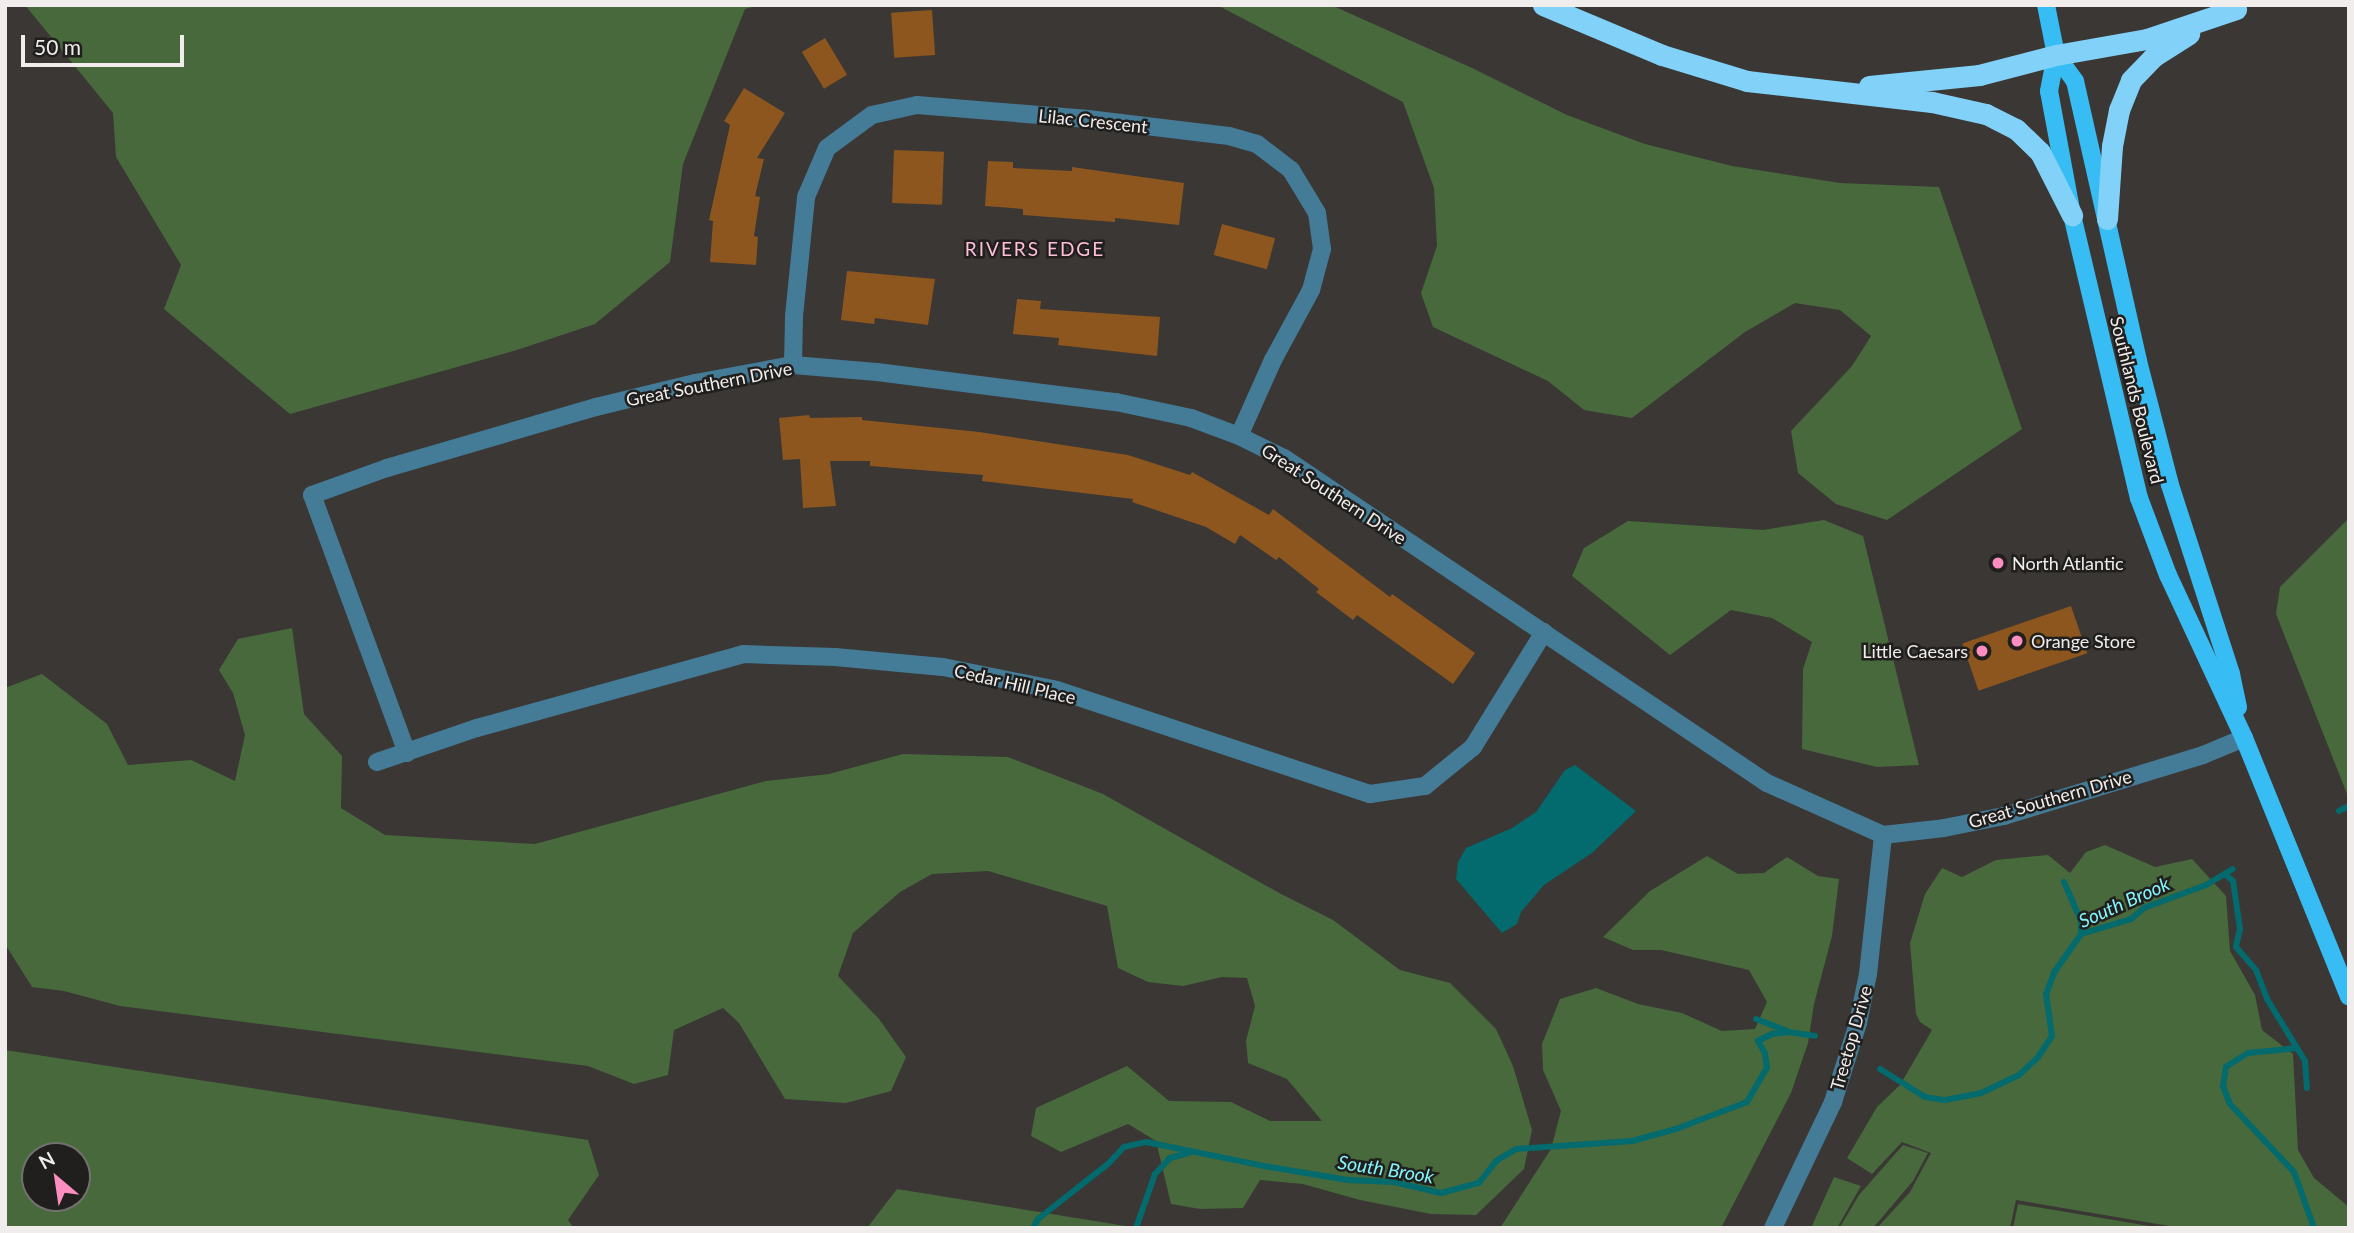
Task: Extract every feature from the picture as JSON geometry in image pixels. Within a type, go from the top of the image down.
[{"type":"highway","points":[[1543,5],[1704,70],[1747,82],[1932,102],[2001,121],[2016,129],[2040,152],[2072,215]]},
{"type":"highway","points":[[1810,90],[1979,75],[2056,55],[2147,38],[2240,7]]},
{"type":"highway","points":[[2107,219],[2112,146],[2119,110],[2131,80],[2175,41],[2240,7]]},
{"type":"main road","name":"Southlands Boulevard","points":[[2046,5],[2056,55],[2049,92],[2072,215],[2139,498],[2168,575],[2244,738],[2349,996]]},
{"type":"main road","name":"Southlands Boulevard","points":[[2056,55],[2075,81],[2138,361],[2170,485],[2231,674],[2244,738]]},
{"type":"street","name":"Lilac Crescent","points":[[793,365],[794,316],[806,197],[827,148],[872,115],[917,105],[1088,119],[1228,136],[1257,144],[1291,170],[1317,213],[1322,249],[1311,290],[1273,360],[1239,436]]},
{"type":"street","name":"Great Southern Drive","points":[[407,753],[312,495],[387,468],[596,407],[695,383],[793,365],[877,372],[1116,402],[1191,418],[1239,436],[1284,458],[1767,782],[1883,835],[1944,828],[2004,816],[2203,755],[2244,738]]},
{"type":"street","name":"Cedar Hill Place","points":[[377,762],[477,728],[743,654],[835,657],[943,667],[1056,690],[1370,794],[1425,786],[1474,747],[1544,632]]},
{"type":"street","name":"Treetop Drive","points":[[1773,1228],[1833,1102],[1858,1023],[1868,974],[1883,835]]},
{"type":"green space","points":[[25,5],[760,5],[745,9],[683,164],[670,262],[595,324],[517,350],[290,414],[164,309],[181,265],[116,157],[113,113]]},
{"type":"green space","points":[[1217,5],[1331,5],[1472,68],[1567,115],[1645,144],[1732,166],[1840,183],[1939,187],[2022,429],[1887,520],[1836,504],[1798,473],[1791,431],[1852,366],[1871,336],[1840,310],[1795,303],[1745,332],[1632,418],[1584,410],[1548,381],[1433,327],[1421,293],[1437,246],[1434,188],[1403,102]]},
{"type":"green space","points":[[2349,518],[2349,799],[2276,614],[2280,587]]},
{"type":"green space","points":[[1824,520],[1863,536],[1919,765],[1877,767],[1802,749],[1803,669],[1812,642],[1772,618],[1731,610],[1670,655],[1572,576],[1584,548],[1628,521],[1763,530]]},
{"type":"green space","points":[[292,628],[304,714],[342,756],[341,808],[385,835],[535,844],[766,781],[829,774],[903,754],[1008,757],[1103,794],[1281,894],[1333,920],[1400,970],[1450,983],[1496,1029],[1513,1066],[1532,1130],[1524,1169],[1476,1215],[1431,1214],[1360,1200],[1303,1184],[1260,1180],[1243,1208],[1200,1209],[1171,1204],[1156,1141],[1128,1124],[1061,1152],[1031,1136],[1036,1108],[1127,1066],[1169,1101],[1231,1102],[1270,1121],[1322,1121],[1287,1079],[1248,1063],[1246,1041],[1255,1006],[1247,978],[1222,977],[1183,986],[1148,982],[1118,968],[1107,906],[988,871],[932,874],[900,892],[853,933],[838,976],[879,1019],[906,1057],[891,1091],[846,1103],[785,1099],[739,1023],[723,1008],[674,1030],[668,1075],[634,1084],[588,1066],[120,1006],[64,991],[32,987],[5,944],[5,688],[42,674],[107,724],[128,765],[191,760],[235,781],[245,735],[233,693],[219,670],[238,639]]},
{"type":"green space","points":[[2105,845],[2155,867],[2192,859],[2226,896],[2230,951],[2255,995],[2262,1030],[2293,1054],[2298,1150],[2314,1178],[2349,1207],[2349,1228],[2181,1228],[2016,1200],[2010,1228],[1877,1228],[1910,1192],[1931,1153],[1902,1142],[1872,1174],[1847,1158],[1877,1107],[1900,1085],[1932,1030],[1920,1022],[1916,1014],[1910,943],[1925,894],[1942,868],[1962,877],[1996,860],[2048,855],[2070,873],[2086,852]]},
{"type":"green space","points":[[1707,856],[1738,874],[1764,873],[1787,857],[1818,876],[1839,879],[1832,936],[1814,1004],[1808,1043],[1791,1093],[1721,1228],[1500,1228],[1551,1149],[1561,1111],[1543,1070],[1542,1044],[1560,999],[1596,988],[1638,1004],[1682,1013],[1722,1031],[1755,1029],[1767,1002],[1749,970],[1661,950],[1633,950],[1603,937],[1650,891]]},
{"type":"green space","points":[[5,1050],[588,1140],[599,1175],[568,1220],[574,1228],[5,1228]]},
{"type":"green space","points":[[1903,1145],[1928,1153],[1913,1181],[1873,1228],[1840,1227],[1859,1195]]},
{"type":"green space","points":[[1834,1177],[1861,1186],[1837,1228],[1811,1228]]},
{"type":"green space","points":[[897,1189],[1138,1228],[867,1228]]},
{"type":"green space","points":[[2018,1204],[2161,1228],[2013,1228]]},
{"type":"water","points":[[1575,765],[1636,811],[1592,853],[1544,885],[1521,912],[1517,924],[1502,933],[1456,879],[1458,862],[1466,848],[1512,828],[1536,812],[1565,770]]},
{"type":"building","points":[[932,10],[935,55],[894,58],[891,13]]},
{"type":"building","points":[[825,38],[847,75],[824,89],[802,52]]},
{"type":"building","points":[[744,88],[785,113],[757,158],[764,159],[755,196],[760,197],[754,236],[758,237],[756,265],[710,262],[713,221],[709,220],[730,125],[724,121]]},
{"type":"building","points":[[894,150],[944,152],[942,205],[892,203]]},
{"type":"building","points":[[988,161],[1013,162],[1013,168],[1072,171],[1072,167],[1184,183],[1179,225],[1115,218],[1115,222],[1023,215],[1023,209],[985,206]]},
{"type":"building","points":[[1222,224],[1275,238],[1267,269],[1214,255]]},
{"type":"building","points":[[847,271],[935,279],[928,325],[875,318],[874,324],[841,320]]},
{"type":"building","points":[[1017,299],[1041,301],[1040,309],[1160,317],[1157,356],[1058,345],[1059,338],[1013,334]]},
{"type":"building","points":[[809,415],[810,418],[862,417],[862,420],[979,432],[1128,455],[1190,475],[1192,472],[1269,515],[1273,509],[1390,597],[1392,594],[1475,653],[1453,684],[1357,615],[1353,620],[1316,592],[1319,589],[1279,557],[1276,560],[1240,535],[1235,544],[1206,527],[1132,502],[1133,499],[982,481],[983,475],[870,466],[870,461],[830,461],[836,506],[803,508],[800,459],[783,460],[779,418]]},
{"type":"building","points":[[2071,606],[2087,653],[1979,691],[1962,643]]},
{"type":"waterway","name":"South Brook","points":[[2339,811],[2349,806]]},
{"type":"waterway","name":"South Brook","points":[[1880,1069],[1925,1097],[1945,1100],[1981,1093],[2019,1075],[2038,1057],[2052,1036],[2046,994],[2055,971],[2081,934],[2131,919],[2144,908],[2206,885],[2233,869]]},
{"type":"waterway","points":[[2226,875],[2233,881],[2240,929],[2236,947],[2256,970],[2267,999],[2297,1048],[2248,1053],[2226,1067],[2223,1086],[2230,1104],[2294,1172],[2314,1228]]},
{"type":"waterway","points":[[2064,882],[2081,921],[2081,934]]},
{"type":"waterway","points":[[1756,1019],[1787,1031]]},
{"type":"waterway","name":"South Brook","points":[[1033,1228],[1038,1219],[1108,1164],[1124,1147],[1146,1142],[1264,1166],[1348,1180],[1394,1182],[1441,1193],[1479,1183],[1496,1161],[1516,1149],[1632,1141],[1676,1129],[1747,1102],[1767,1068],[1765,1053],[1758,1041],[1772,1034],[1788,1032],[1815,1036]]},
{"type":"waterway","points":[[2297,1048],[2305,1061],[2307,1088]]},
{"type":"waterway","points":[[1136,1228],[1155,1174],[1170,1158],[1189,1153]]},
{"type":"place","name":"North Atlantic","points":[[1998,563]]},
{"type":"place","name":"Orange Store","points":[[2017,641]]},
{"type":"place","name":"Little Caesars","points":[[1982,651]]},
{"type":"district","name":"RIVERS EDGE","points":[[1035,249]]}]
